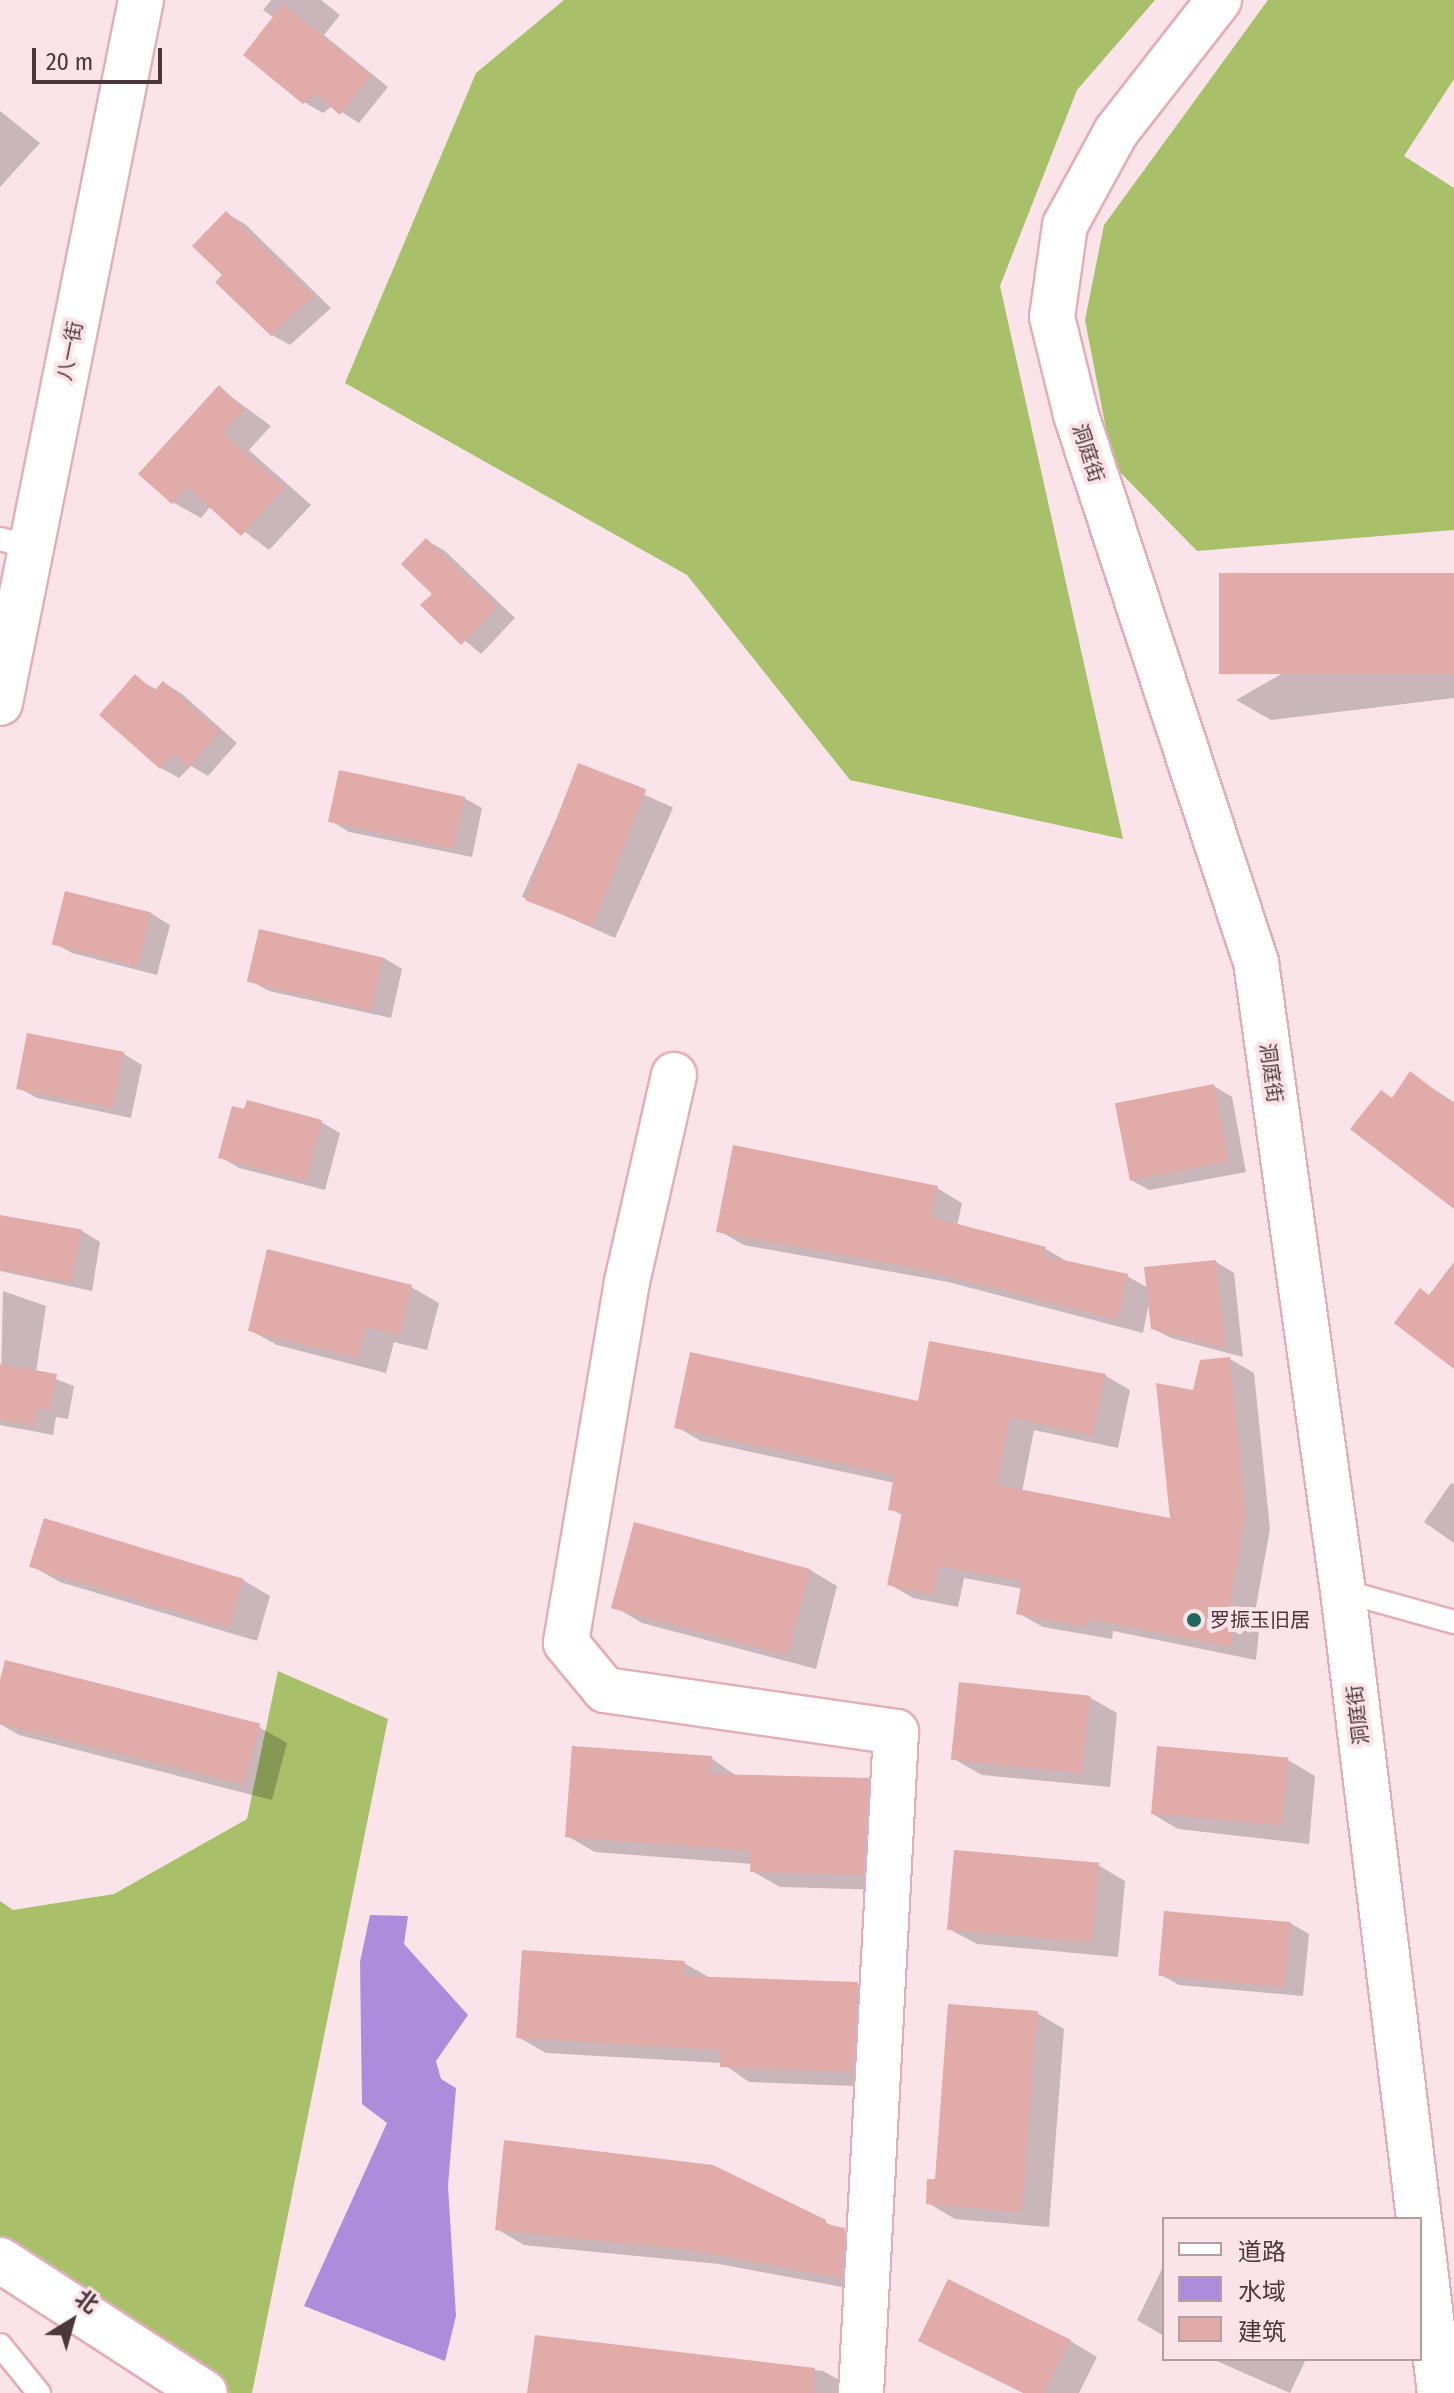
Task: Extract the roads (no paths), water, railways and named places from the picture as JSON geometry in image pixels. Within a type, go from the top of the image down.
[{"type":"street","name":"八一街","points":[[0,703],[15,543],[141,0]]},
{"type":"street","name":"洞庭街","points":[[1219,0],[1116,132],[1065,225],[1052,317],[1076,415],[1256,962],[1343,1591],[1419,2217]]},
{"type":"street","points":[[674,1075],[627,1282],[566,1643],[605,1690],[896,1732],[861,2393]]},
{"type":"street","points":[[1422,2243],[1440,2393]]},
{"type":"street","points":[[0,2260],[205,2393]]},
{"type":"lane","points":[[1343,1591],[1454,1622]]},
{"type":"lane","points":[[0,2345],[39,2393]]},
{"type":"water","points":[[370,1915],[408,1916],[404,1944],[468,2015],[436,2061],[441,2079],[456,2088],[448,2186],[456,2316],[445,2361],[304,2306],[387,2123],[362,2104],[360,1962]]},
{"type":"place","name":"罗振玉旧居","points":[[1194,1620]]}]
